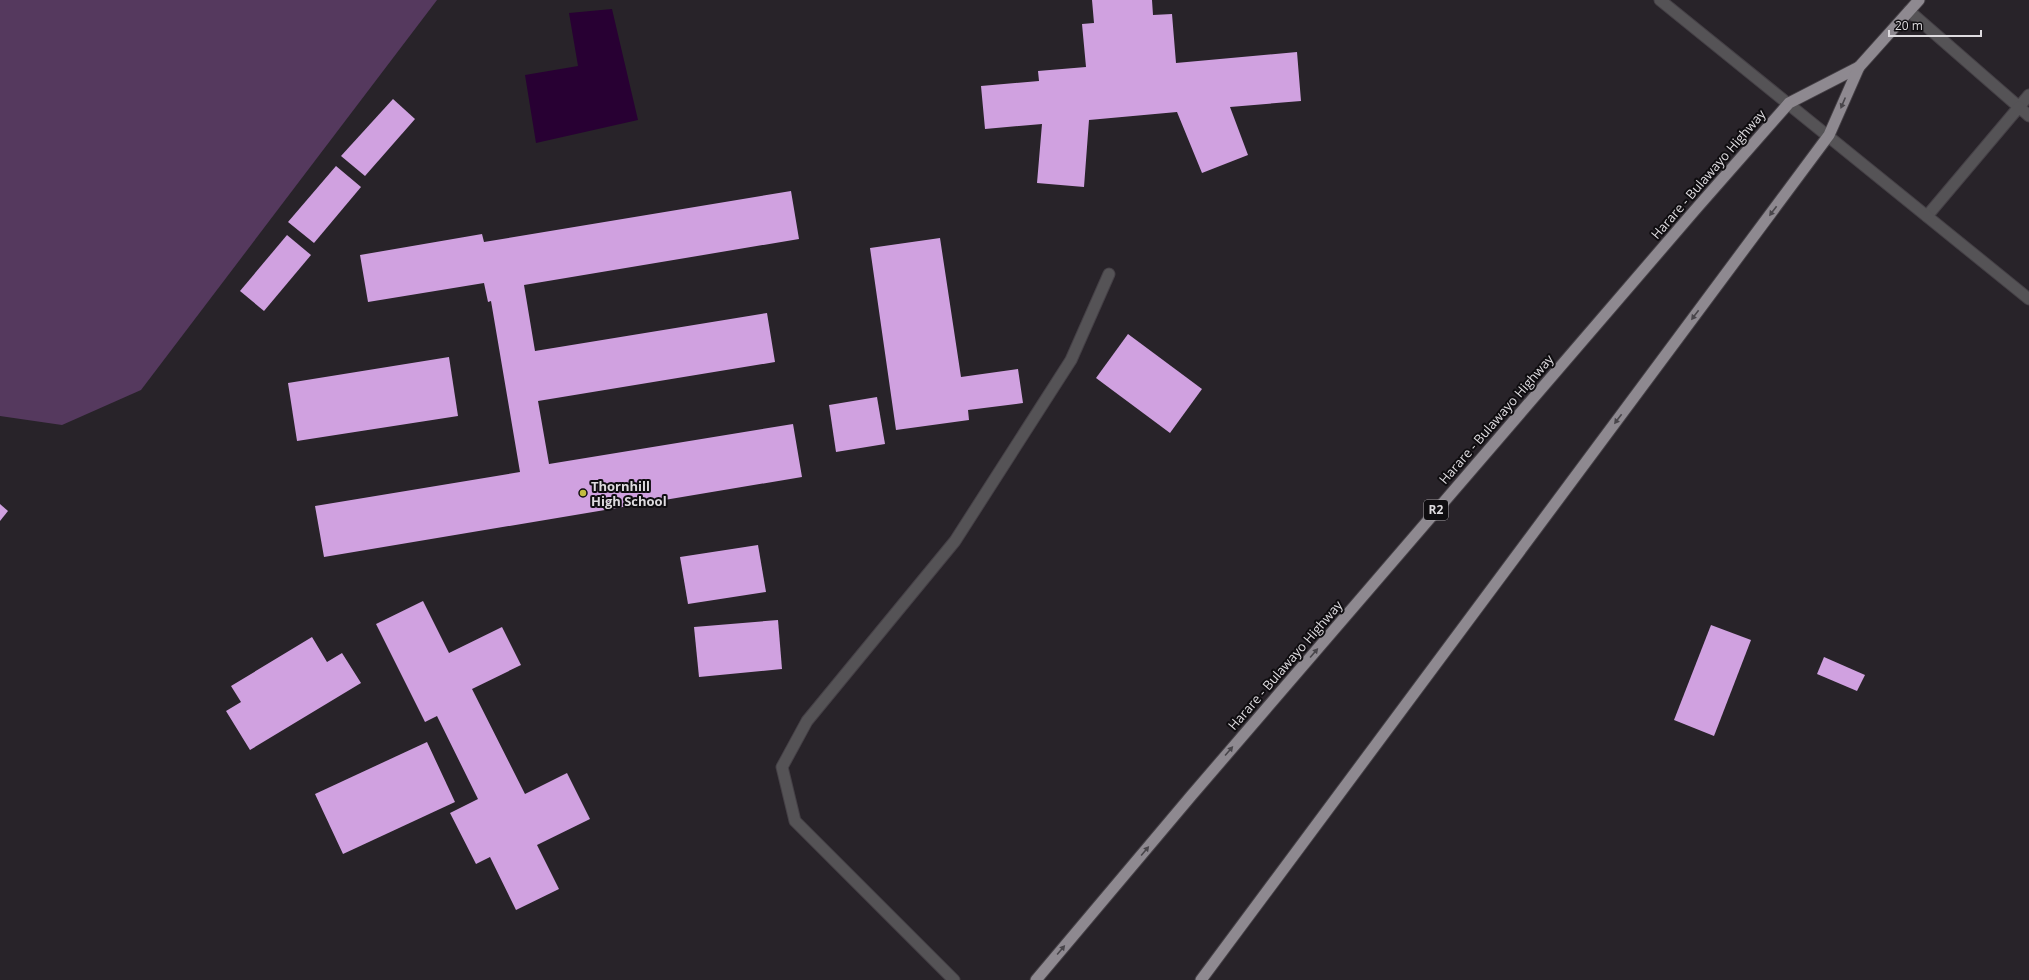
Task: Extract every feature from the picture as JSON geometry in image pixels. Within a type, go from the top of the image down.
[{"type":"highway","name":"Harare - Bulawayo Highway","points":[[1201,980],[1829,136],[1859,67],[1919,0]]},
{"type":"highway","name":"Harare - Bulawayo Highway","points":[[1036,980],[1196,790],[1689,216],[1789,103],[1859,67]]},
{"type":"street","points":[[1660,0],[2029,299]]},
{"type":"street","points":[[1908,11],[2029,116]]},
{"type":"street","points":[[1927,216],[2029,95]]},
{"type":"street","points":[[954,980],[795,821],[782,767],[807,721],[955,541],[1071,360],[1109,274]]},
{"type":"shaded area","points":[[0,0],[437,0],[141,390],[62,425],[0,416]]},
{"type":"shaded area","points":[[612,9],[638,120],[536,143],[525,75],[578,66],[569,13]]},
{"type":"building","points":[[1092,0],[1152,0],[1153,15],[1172,14],[1176,63],[1297,52],[1301,101],[1230,107],[1248,155],[1202,173],[1177,112],[1089,120],[1084,187],[1037,183],[1042,124],[985,129],[981,86],[1039,81],[1038,71],[1086,67],[1082,24],[1094,23]]},
{"type":"building","points":[[393,99],[415,119],[365,176],[341,156]]},
{"type":"building","points":[[336,166],[361,187],[314,243],[288,222]]},
{"type":"building","points":[[791,191],[799,239],[524,285],[535,351],[767,313],[775,362],[538,401],[549,464],[793,424],[802,477],[324,557],[315,506],[520,472],[491,301],[488,302],[484,283],[368,302],[360,255],[482,234],[484,242]]},
{"type":"building","points":[[287,235],[311,255],[264,311],[240,291]]},
{"type":"building","points":[[940,238],[961,377],[1018,369],[1023,403],[968,410],[969,420],[896,430],[870,248]]},
{"type":"building","points":[[1128,334],[1202,389],[1170,433],[1096,378]]},
{"type":"building","points":[[449,357],[458,416],[297,441],[288,383]]},
{"type":"building","points":[[877,397],[885,444],[836,452],[829,405]]},
{"type":"building","points":[[0,504],[8,511],[0,521]]},
{"type":"building","points":[[758,545],[766,592],[688,604],[680,557]]},
{"type":"building","points":[[423,601],[449,653],[502,627],[521,665],[472,689],[525,794],[567,773],[590,819],[537,845],[559,889],[516,910],[490,857],[476,864],[450,813],[478,799],[437,716],[425,722],[376,624]]},
{"type":"building","points":[[778,620],[782,669],[699,677],[694,627]]},
{"type":"building","points":[[1711,625],[1751,640],[1714,736],[1674,720]]},
{"type":"building","points":[[312,637],[327,662],[342,653],[361,683],[250,750],[226,711],[241,702],[231,686]]},
{"type":"building","points":[[1824,657],[1865,675],[1857,691],[1817,674]]},
{"type":"building","points":[[427,742],[455,802],[343,854],[315,794]]},
{"type":"place","name":"Thornhill High School","points":[[583,493]]}]
